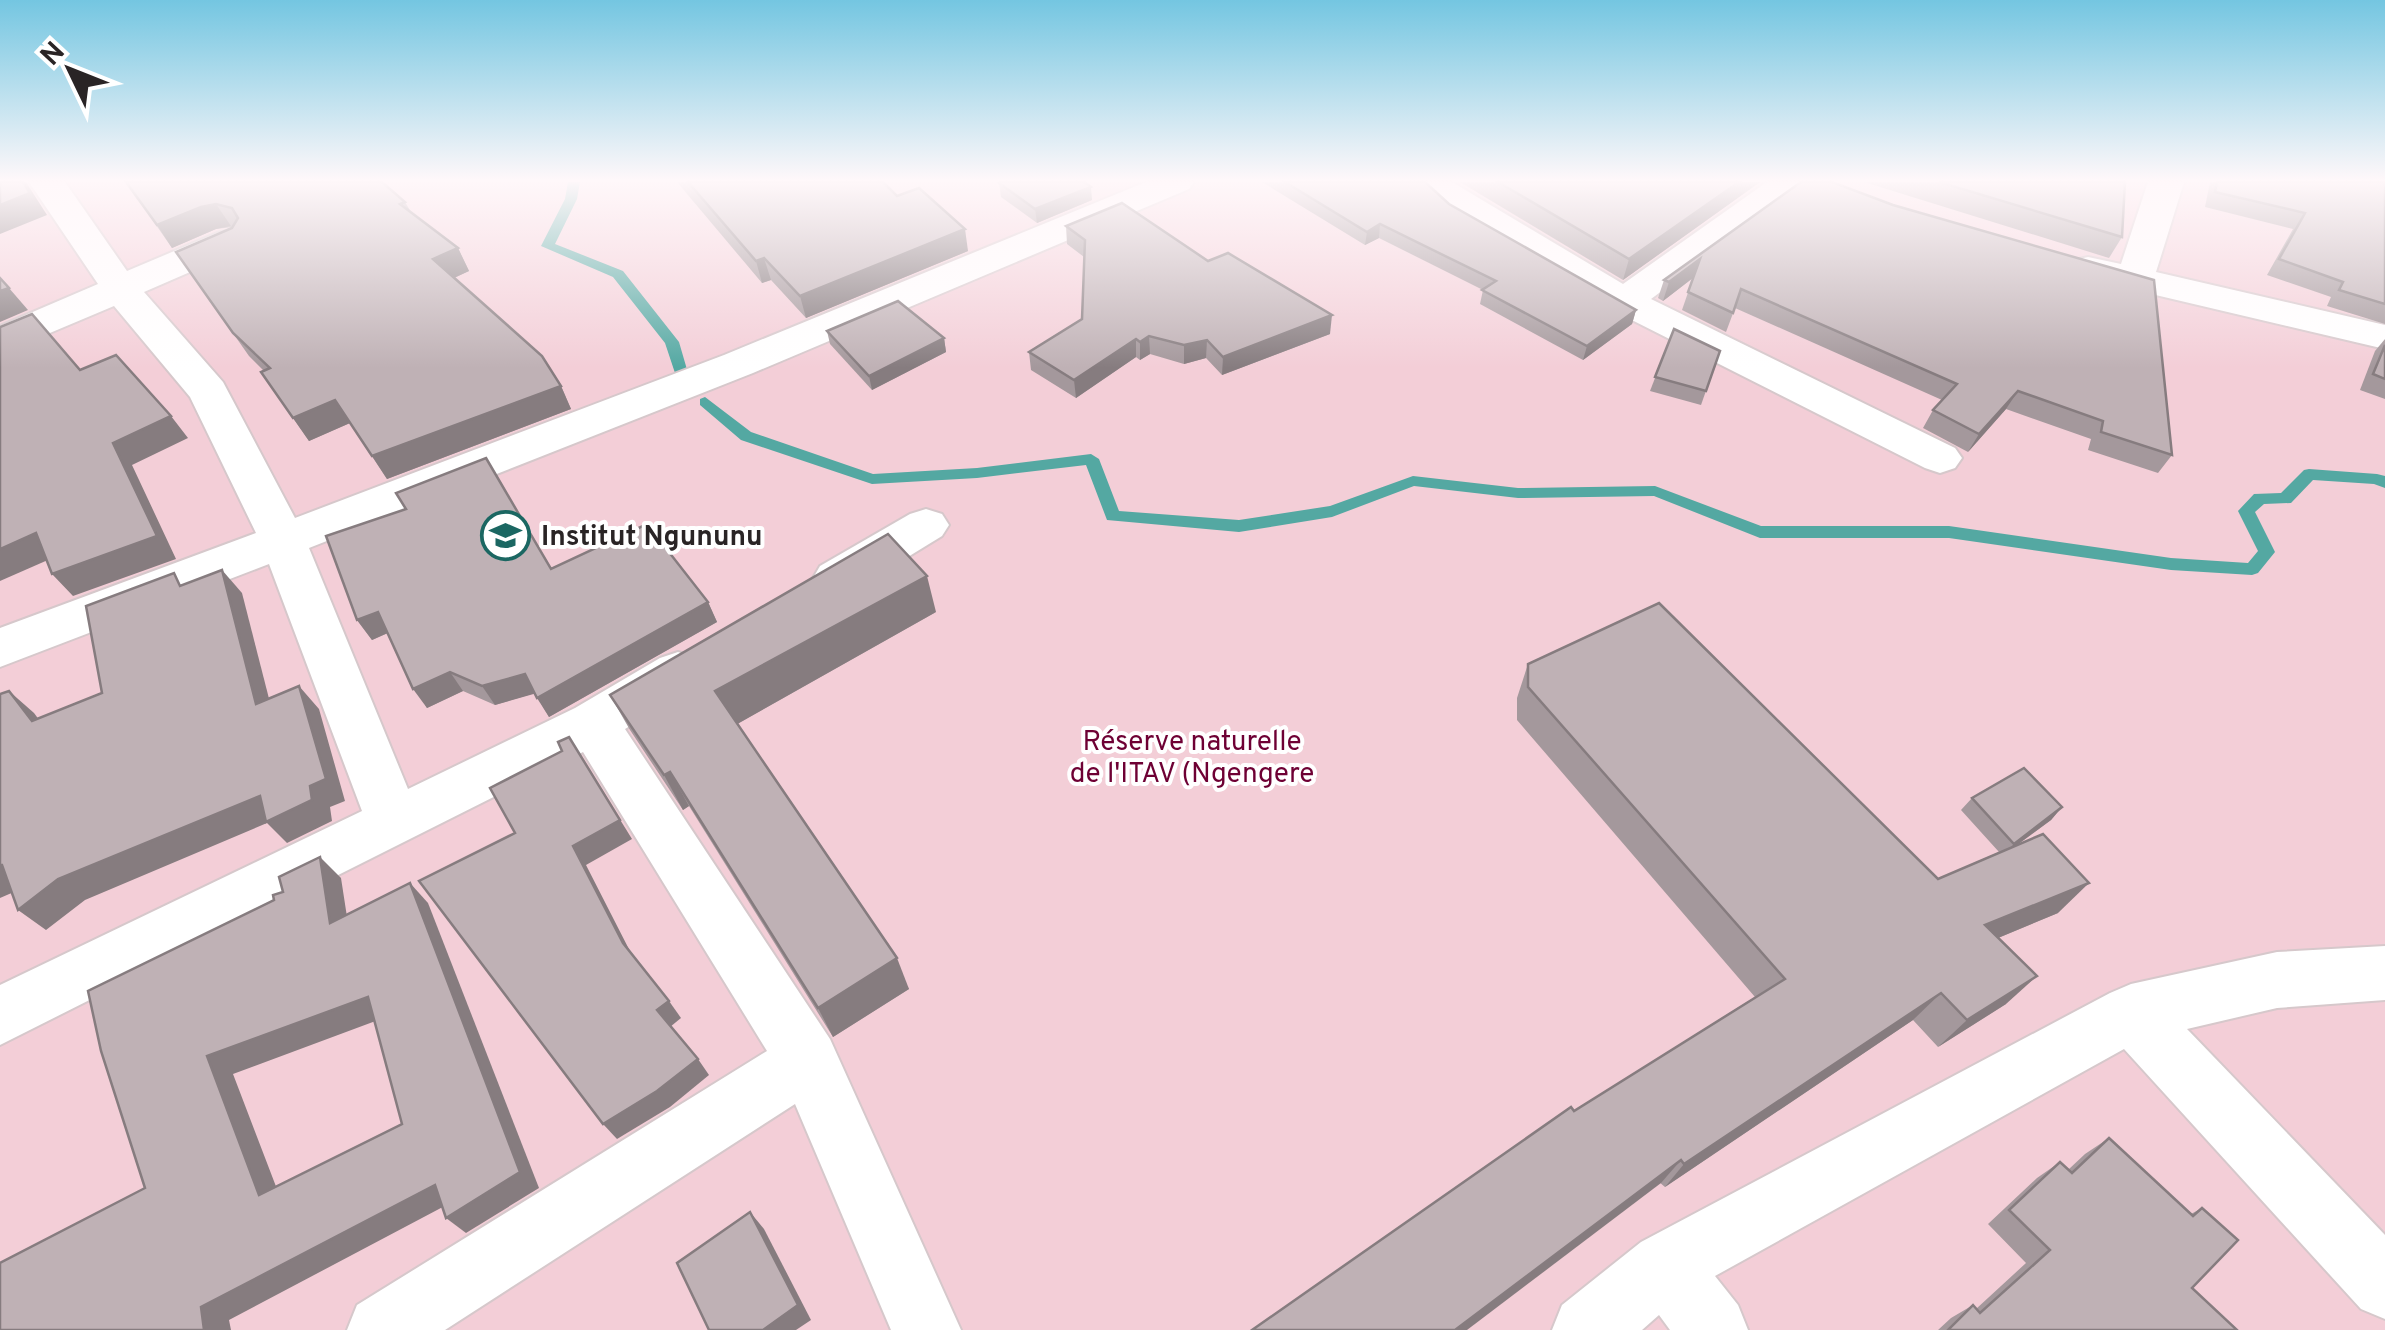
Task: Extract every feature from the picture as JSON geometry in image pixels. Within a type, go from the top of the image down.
[{"type":"street","points":[[90,244],[119,287],[208,392],[283,540],[392,820]]},
{"type":"street","points":[[0,341],[223,244]]},
{"type":"street","points":[[0,648],[702,380],[1035,244]]},
{"type":"street","points":[[1528,244],[1624,300],[1940,458]]},
{"type":"street","points":[[1624,300],[1712,244]]},
{"type":"street","points":[[2134,281],[2146,244]]},
{"type":"street","points":[[2061,260],[2134,281],[2385,337]]},
{"type":"street","points":[[792,604],[926,525]]},
{"type":"street","points":[[0,1016],[593,723],[709,654]]},
{"type":"street","points":[[593,723],[808,1060],[926,1330]]},
{"type":"street","points":[[1587,1330],[1665,1266],[2131,1014],[2277,980],[2385,973]]},
{"type":"street","points":[[2131,1014],[2385,1285]]},
{"type":"street","points":[[382,1330],[808,1060]]},
{"type":"street","points":[[1665,1266],[1713,1330]]},
{"type":"green space","name":"Réserve naturelle de l'ITAV (Ngengere","points":[[0,244],[2385,244],[2385,1330],[0,1330]]},
{"type":"building","points":[[195,244],[453,244],[458,248],[433,259],[542,356],[561,386],[372,456],[335,400],[293,418],[261,372],[270,368],[233,333],[176,252]]},
{"type":"building","points":[[741,244],[928,244],[800,296],[764,258],[756,261]]},
{"type":"building","points":[[1085,244],[1183,244],[1208,261],[1228,253],[1332,315],[1223,357],[1207,340],[1184,345],[1149,336],[1140,342],[1136,339],[1074,380],[1029,352],[1082,319]]},
{"type":"building","points":[[1421,244],[1520,244],[1636,310],[1587,346],[1482,290],[1496,281]]},
{"type":"building","points":[[1604,244],[1650,244],[1629,259]]},
{"type":"building","points":[[1714,244],[2029,244],[2154,280],[2172,455],[2101,432],[2103,421],[2018,391],[1979,434],[1933,410],[1957,384],[1741,289],[1733,313],[1688,292],[1700,259],[1669,282],[1664,280]]},
{"type":"building","points":[[2287,244],[2385,244],[2385,304],[2339,290],[2343,282],[2279,259]]},
{"type":"building","points":[[898,301],[944,338],[869,376],[827,331]]},
{"type":"building","points":[[32,314],[80,370],[116,355],[171,416],[113,443],[157,536],[52,574],[36,533],[0,549],[0,327]]},
{"type":"building","points":[[1674,329],[1720,351],[1706,391],[1655,377]]},
{"type":"building","points":[[2385,345],[2385,379],[2373,374]]},
{"type":"building","points":[[486,458],[551,569],[647,524],[708,602],[537,698],[525,674],[482,686],[450,672],[413,689],[378,612],[357,620],[326,536],[406,509],[396,493]]},
{"type":"building","points":[[888,534],[927,576],[715,691],[897,958],[818,1008],[670,772],[664,775],[610,695]]},
{"type":"building","points":[[222,570],[256,704],[299,686],[326,779],[310,786],[312,800],[266,822],[260,796],[58,879],[18,910],[0,865],[0,694],[9,691],[32,721],[102,693],[86,606],[174,573],[180,586]]},
{"type":"building","points":[[1659,603],[1938,879],[2043,834],[2089,883],[1985,925],[2037,976],[1967,1020],[1941,993],[1684,1164],[1681,1160],[1455,1330],[1252,1330],[1571,1107],[1574,1111],[1785,979],[1528,687],[1528,664]]},
{"type":"building","points":[[569,737],[620,820],[573,846],[623,943],[669,1001],[657,1010],[698,1059],[657,1091],[603,1124],[419,881],[515,833],[490,788],[562,751],[558,742]]},
{"type":"building","points":[[2024,768],[2062,807],[2014,844],[1972,798]]},
{"type":"building","points":[[320,857],[330,923],[410,883],[520,1172],[446,1218],[435,1185],[201,1307],[204,1330],[0,1330],[0,1263],[145,1188],[101,1051],[88,991],[274,900],[273,895],[283,892],[279,877]],"holes":[[[368,997],[402,1124],[259,1195],[207,1056]]]},
{"type":"building","points":[[2109,1138],[2193,1216],[2202,1208],[2238,1240],[2192,1288],[2237,1330],[1948,1330],[1973,1305],[1980,1313],[2050,1250],[2009,1210],[2060,1162],[2072,1173]]},
{"type":"building","points":[[750,1212],[798,1305],[763,1330],[709,1330],[677,1263]]},
{"type":"waterway","points":[[549,244],[618,274],[672,342],[681,373]]},
{"type":"waterway","points":[[705,402],[746,436],[872,479],[977,473],[1091,459],[1113,516],[1239,526],[1332,511],[1413,481],[1518,493],[1655,491],[1760,532],[1949,532],[2171,564],[2252,569],[2267,552],[2246,511],[2260,498],[2285,499],[2309,474],[2377,479],[2385,483]]},
{"type":"place","name":"Institut Ngununu","points":[[506,535]]}]
